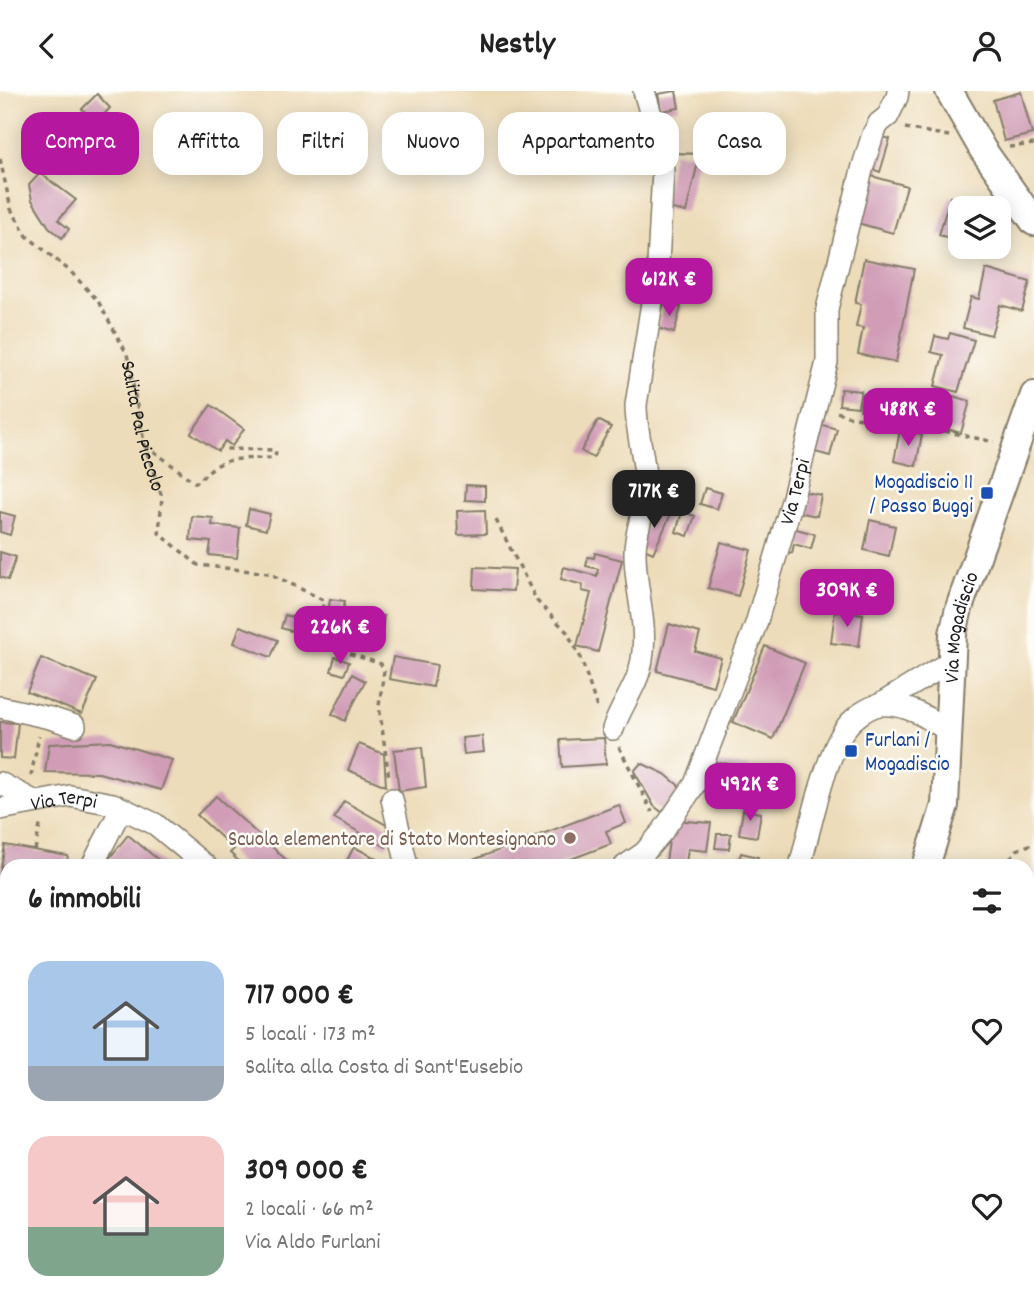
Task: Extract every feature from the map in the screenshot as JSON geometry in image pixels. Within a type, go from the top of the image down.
[{"type":"street","points":[[613,729],[621,707],[635,685],[642,661],[644,635],[634,551],[644,515],[645,460],[636,425],[636,405],[658,264],[663,170],[644,91]]},
{"type":"street","name":"Via Terpi","points":[[635,859],[662,832],[695,784],[756,624],[792,501],[827,362],[828,309],[863,166],[879,123],[888,116],[898,91]]},
{"type":"street","points":[[949,91],[973,134],[1034,222]]},
{"type":"street","name":"Via Mogadiscio","points":[[928,859],[945,805],[953,634],[959,608],[1034,395]]},
{"type":"street","points":[[802,859],[833,753],[846,727],[864,711],[879,705],[950,662]]},
{"type":"street","points":[[879,705],[909,709],[930,718],[948,731]]},
{"type":"street","points":[[0,707],[75,726]]},
{"type":"street","points":[[0,783],[30,799]]},
{"type":"street","name":"Via Terpi","points":[[0,809],[30,799],[70,796],[113,804],[155,824],[198,859]]},
{"type":"street","points":[[392,799],[405,859]]},
{"type":"street","name":"Via Terpi","points":[[96,859],[117,817],[126,810]]},
{"type":"path","points":[[879,123],[966,139],[973,134]]},
{"type":"path","name":"Salita Pal Piccolo","points":[[0,159],[11,209],[27,236],[71,272],[98,301],[127,354],[145,447],[162,497],[159,533],[198,565],[269,573],[323,600],[321,644],[381,664],[384,671],[379,706],[392,799]]},
{"type":"path","points":[[823,375],[830,385],[838,414],[916,425],[1015,447]]},
{"type":"path","points":[[145,447],[194,482],[199,482],[218,462],[272,458],[276,454],[275,450],[226,449]]},
{"type":"path","points":[[496,520],[537,601],[567,632],[572,641],[581,658],[597,711],[613,729],[617,744],[644,797]]},
{"type":"path","points":[[30,799],[43,716]]},
{"type":"path","points":[[1010,859],[1017,850],[1034,843]]},
{"type":"building","points":[[676,91],[679,108],[661,111],[658,94]]},
{"type":"building","points":[[1021,92],[1032,134],[1004,141],[993,100]]},
{"type":"building","points":[[97,94],[110,108],[106,112],[85,112],[82,109]]},
{"type":"building","points":[[876,135],[890,139],[880,172],[866,167]]},
{"type":"building","points":[[679,153],[693,154],[695,175],[686,212],[663,207],[669,175],[679,175]]},
{"type":"building","points":[[38,175],[43,175],[76,200],[58,220],[69,229],[62,238],[49,227],[32,200],[29,185]]},
{"type":"building","points":[[868,175],[907,186],[893,233],[854,222]]},
{"type":"building","points":[[948,204],[948,238],[939,235]]},
{"type":"building","points":[[864,259],[914,269],[896,362],[858,354],[863,328],[856,327],[861,304],[855,303]]},
{"type":"building","points":[[986,269],[1030,282],[1022,311],[1000,305],[991,335],[963,328],[971,297],[979,299]]},
{"type":"building","points":[[664,303],[681,307],[674,333],[657,328]]},
{"type":"building","points":[[950,333],[974,340],[958,392],[935,386],[943,355],[931,352],[935,336],[948,339]]},
{"type":"building","points":[[841,389],[861,391],[858,407],[839,405]]},
{"type":"building","points":[[863,394],[878,397],[875,412],[860,410]]},
{"type":"building","points":[[949,395],[970,401],[961,433],[939,427]]},
{"type":"building","points":[[211,405],[244,429],[232,446],[225,441],[218,451],[191,433]]},
{"type":"building","points":[[598,420],[611,427],[593,458],[581,451]]},
{"type":"building","points":[[815,423],[837,429],[830,456],[808,450]]},
{"type":"building","points":[[900,430],[922,434],[916,466],[894,461]]},
{"type":"building","points":[[466,485],[485,486],[485,501],[465,500]]},
{"type":"building","points":[[705,488],[722,493],[717,509],[700,504]]},
{"type":"building","points":[[801,491],[821,495],[817,516],[797,512]]},
{"type":"building","points":[[656,507],[671,514],[653,553],[637,546]]},
{"type":"building","points":[[249,509],[270,514],[266,530],[246,525]]},
{"type":"building","points":[[485,510],[486,534],[458,535],[457,511]]},
{"type":"building","points":[[0,512],[15,516],[10,535],[0,532]]},
{"type":"building","points":[[682,512],[695,516],[688,536],[676,532]]},
{"type":"building","points":[[192,516],[213,518],[212,525],[240,528],[237,558],[209,555],[211,542],[190,540]]},
{"type":"building","points":[[870,520],[895,526],[889,556],[864,550]]},
{"type":"building","points":[[789,527],[815,534],[811,549],[794,544],[792,553],[782,551]]},
{"type":"building","points":[[721,542],[751,550],[738,596],[708,588]]},
{"type":"building","points":[[0,552],[16,557],[8,580],[0,577]]},
{"type":"building","points":[[595,553],[622,560],[598,652],[577,646],[591,593],[582,591],[583,585],[561,579],[564,567],[597,576],[598,569],[586,566],[588,557],[594,558]]},
{"type":"building","points":[[475,567],[515,569],[513,591],[474,589]]},
{"type":"building","points":[[330,599],[345,601],[343,610],[384,616],[381,636],[326,628]]},
{"type":"building","points":[[835,611],[863,614],[859,646],[831,643]]},
{"type":"building","points":[[285,615],[301,620],[298,633],[281,628]]},
{"type":"building","points":[[669,624],[700,633],[695,651],[721,658],[713,686],[657,671]]},
{"type":"building","points":[[240,626],[278,640],[271,657],[234,643]]},
{"type":"building","points":[[765,646],[805,663],[773,739],[733,722]]},
{"type":"building","points":[[335,657],[349,662],[344,675],[331,671]]},
{"type":"building","points":[[393,657],[437,665],[433,687],[389,679]]},
{"type":"building","points":[[41,658],[97,680],[82,714],[27,692]]},
{"type":"building","points":[[352,674],[365,681],[345,721],[332,714]]},
{"type":"building","points":[[0,722],[18,723],[14,759],[0,758]]},
{"type":"building","points":[[482,736],[484,752],[464,754],[462,738]]},
{"type":"building","points":[[604,738],[606,764],[562,767],[560,740]]},
{"type":"building","points":[[110,741],[172,760],[161,790],[99,773],[45,772],[49,744]]},
{"type":"building","points":[[359,744],[384,754],[386,786],[348,770]]},
{"type":"building","points":[[422,747],[426,787],[399,791],[394,750]]},
{"type":"building","points":[[709,761],[749,767],[744,797],[704,791]]},
{"type":"building","points":[[641,763],[665,774],[684,790],[668,817],[654,806],[634,771]]},
{"type":"building","points":[[216,796],[285,859],[236,859],[230,853],[234,849],[197,815]]},
{"type":"building","points":[[344,801],[395,830],[386,847],[334,818]]},
{"type":"building","name":"Scuola elementare di Stato Montesignano","points":[[619,805],[626,823],[606,831],[611,844],[571,859],[476,859]]},
{"type":"building","points":[[743,810],[761,813],[757,837],[739,834]]},
{"type":"building","points":[[672,820],[711,823],[707,851],[688,849],[687,859],[666,859]]},
{"type":"building","points":[[717,834],[731,834],[729,849],[715,848]]},
{"type":"building","points":[[128,835],[157,859],[109,859]]},
{"type":"building","points":[[5,845],[68,856],[67,859],[2,859]]},
{"type":"building","points":[[354,847],[377,859],[348,859]]},
{"type":"building","points":[[741,853],[758,857],[757,859],[739,859]]},
{"type":"place","name":"Mogadiscio 11 / Passo Buggi","points":[[987,493]]},
{"type":"place","name":"Furlani / Mogadiscio","points":[[851,751]]},
{"type":"place","name":"Scuola elementare di Stato Montesignano","points":[[570,838]]}]
